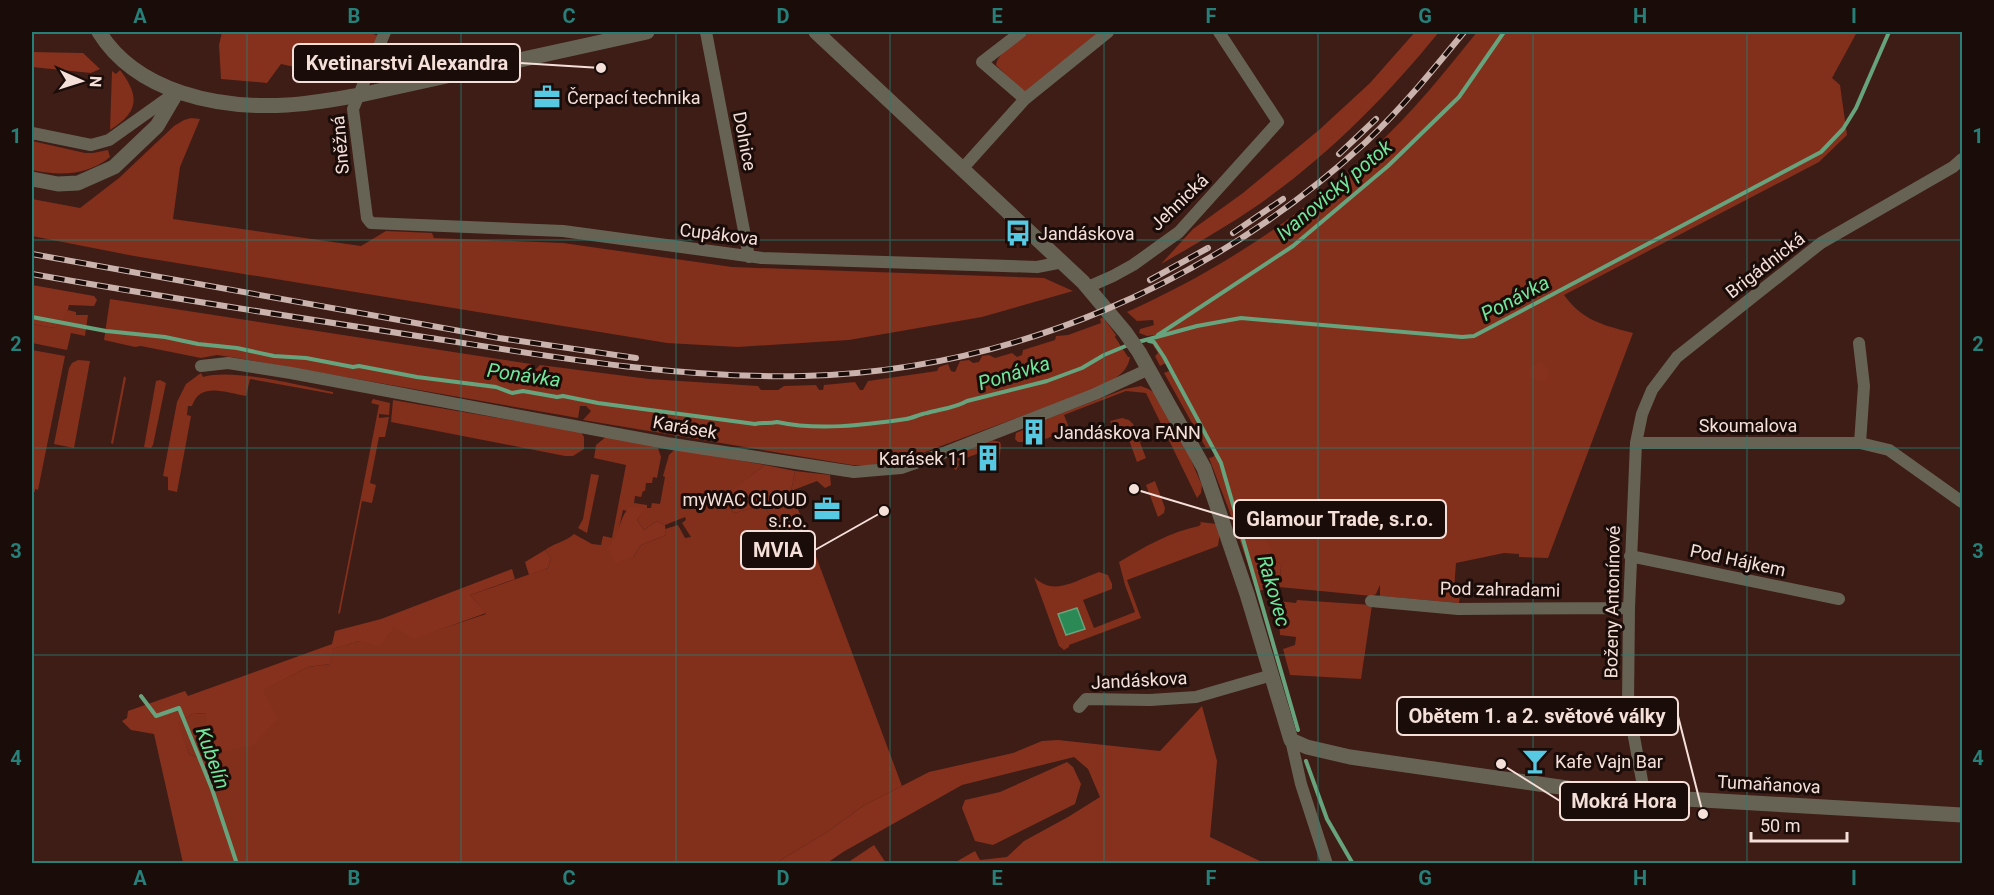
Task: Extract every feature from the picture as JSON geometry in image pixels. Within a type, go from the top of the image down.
[{"type":"street","points":[[99,32],[128,66],[153,81],[177,92],[252,105],[312,103],[360,95],[647,32]]},
{"type":"street","name":"Sněžná","points":[[370,223],[367,218],[353,109],[385,32]]},
{"type":"street","name":"Dolnice","points":[[705,32],[749,257]]},
{"type":"street","points":[[816,32],[1088,287],[1127,335],[1149,369],[1204,468],[1247,594],[1291,740],[1301,784],[1327,864]]},
{"type":"street","points":[[1021,32],[982,62],[1025,99]]},
{"type":"street","points":[[963,168],[1025,99],[1108,32]]},
{"type":"street","name":"Jehnická","points":[[1088,287],[1133,265],[1179,232],[1278,122],[1219,32]]},
{"type":"street","points":[[32,133],[82,144],[100,144],[177,92]]},
{"type":"street","points":[[32,179],[58,184],[78,183],[114,167],[157,126],[177,92]]},
{"type":"street","name":"Brigádnická","points":[[1636,443],[1642,414],[1652,390],[1677,357],[1821,243],[1953,167],[1962,159]]},
{"type":"street","name":"Cupákova","points":[[370,223],[563,231],[749,257],[1037,267],[1063,262]]},
{"type":"street","points":[[1859,343],[1864,386],[1860,443]]},
{"type":"street","name":"Karásek","points":[[201,366],[228,363],[291,373],[646,439],[854,472],[902,468],[1095,394],[1149,369]]},
{"type":"street","name":"Skoumalova","points":[[1636,443],[1860,443],[1889,450],[1962,502]]},
{"type":"street","name":"Boženy Antonínové","points":[[1636,443],[1630,556],[1628,704],[1645,797]]},
{"type":"street","name":"Pod Hájkem","points":[[1630,556],[1839,600]]},
{"type":"street","name":"Pod zahradami","points":[[1371,601],[1458,609],[1629,608]]},
{"type":"street","name":"Jandáskova","points":[[1079,707],[1086,699],[1150,700],[1196,697],[1272,675]]},
{"type":"street","name":"Tumaňanova","points":[[1291,740],[1307,747],[1360,759],[1616,795],[1962,815]]},
{"type":"shaded area","points":[[222,32],[367,32],[379,36],[357,72],[317,79],[304,69],[281,64],[267,83],[221,79],[219,45]]},
{"type":"shaded area","points":[[1030,32],[1103,32],[1024,93],[996,65],[1005,51]]},
{"type":"shaded area","points":[[1415,32],[1439,32],[1366,113],[1313,163],[1255,207],[1161,264],[1193,229],[1243,193],[1319,130],[1370,83]]},
{"type":"shaded area","points":[[1477,32],[1857,32],[1832,78],[1840,85],[1847,135],[1819,162],[1564,295],[1579,311],[1594,321],[1633,333],[1548,558],[1519,557],[1519,554],[1504,553],[1456,563],[1454,590],[1460,592],[1459,603],[1380,596],[1380,585],[1376,594],[1372,596],[1279,587],[1281,566],[1261,532],[1243,523],[1235,526],[1209,458],[1213,457],[1217,451],[1214,447],[1206,448],[1164,373],[1169,371],[1169,366],[1166,363],[1160,366],[1155,356],[1158,353],[1151,342],[1158,338],[1155,335],[1147,336],[1139,333],[1140,329],[1154,325],[1153,320],[1137,321],[1127,312],[1194,279],[1226,260],[1317,197],[1402,121]]},
{"type":"shaded area","points":[[32,52],[83,53],[100,69],[91,73],[32,67]]},
{"type":"shaded area","points":[[120,70],[131,88],[133,103],[127,117],[110,130],[112,71],[116,74]]},
{"type":"shaded area","points":[[191,118],[200,119],[180,167],[173,219],[361,246],[386,231],[432,233],[434,238],[563,243],[732,267],[1044,278],[1073,291],[982,317],[849,340],[738,347],[667,343],[134,256],[32,236],[32,199],[80,208],[119,178],[174,126]]},
{"type":"shaded area","points":[[32,141],[85,153],[108,150],[110,157],[92,168],[72,173],[32,170]]},
{"type":"shaded area","points":[[32,285],[94,296],[97,300],[94,306],[69,305],[67,313],[55,328],[32,324]]},
{"type":"shaded area","points":[[110,299],[531,364],[532,369],[535,370],[540,365],[649,379],[758,386],[761,390],[778,390],[784,386],[816,385],[819,390],[823,390],[824,385],[855,382],[860,390],[863,390],[868,381],[937,371],[939,367],[948,364],[951,371],[955,372],[960,361],[969,360],[973,363],[979,362],[982,356],[989,355],[995,358],[1012,353],[1017,357],[1022,355],[1023,350],[1055,340],[1056,336],[1068,335],[1101,323],[1100,319],[1103,317],[1130,357],[1122,373],[1097,388],[909,458],[871,465],[852,465],[583,420],[591,411],[586,406],[580,406],[578,418],[237,358],[217,355],[201,358],[141,346],[135,347],[104,340]]},
{"type":"shaded area","points":[[68,310],[76,312],[76,315],[88,315],[85,336],[71,333],[67,350],[32,343],[32,324],[55,328]]},
{"type":"shaded area","points":[[32,350],[65,356],[38,490],[35,489],[35,492],[32,491]]},
{"type":"shaded area","points":[[78,360],[90,361],[74,448],[54,444],[69,368]]},
{"type":"shaded area","points":[[1537,363],[1543,363],[1549,370],[1547,379],[1539,381],[1530,377],[1528,371]]},
{"type":"shaded area","points":[[201,373],[203,377],[249,376],[333,392],[333,394],[250,379],[246,396],[215,390],[201,393],[192,406],[188,406],[187,415],[191,416],[177,492],[168,490],[168,477],[163,476],[177,402],[186,384]]},
{"type":"shaded area","points":[[124,376],[126,378],[113,444],[111,443]]},
{"type":"shaded area","points":[[156,381],[166,383],[153,445],[151,448],[144,447]]},
{"type":"shaded area","points":[[1141,386],[1154,393],[1174,423],[1202,485],[1201,493],[1197,498],[1146,393],[1126,391],[1064,415],[1070,430],[1037,442],[1018,442],[1015,439],[1016,433],[1027,428],[1032,435],[1038,433],[1036,423],[1125,389]]},
{"type":"shaded area","points":[[373,399],[390,403],[389,415],[379,414],[379,418],[389,417],[385,437],[379,437],[370,483],[376,485],[372,503],[362,501],[338,614],[379,405],[371,403]]},
{"type":"shaded area","points":[[393,400],[581,432],[584,437],[584,449],[573,456],[565,456],[391,422]]},
{"type":"shaded area","points":[[1122,418],[1133,424],[1146,458],[1137,462],[1126,432],[1116,435],[1110,421]]},
{"type":"shaded area","points":[[607,436],[657,445],[661,457],[657,478],[653,477],[652,483],[646,483],[641,497],[635,496],[634,503],[647,505],[647,508],[651,508],[652,503],[660,504],[665,477],[663,476],[669,455],[675,449],[765,465],[723,498],[734,513],[763,505],[786,537],[808,535],[902,786],[863,806],[827,832],[776,863],[239,863],[214,800],[215,765],[189,754],[177,723],[192,714],[207,713],[262,690],[308,667],[330,664],[331,649],[360,641],[394,626],[414,638],[486,614],[470,595],[548,568],[551,558],[545,550],[574,534],[592,544],[601,545],[603,536],[612,538],[626,465],[594,458],[596,445]],"holes":[[[623,510],[641,514],[637,520],[644,530],[657,521],[665,525],[685,517],[686,520],[682,523],[691,537],[685,538],[678,525],[665,529],[666,535],[641,545],[633,557],[616,542]]]},
{"type":"shaded area","points":[[991,440],[1000,442],[1001,445],[998,474],[991,452],[983,455],[982,452],[958,461],[959,465],[956,470],[951,466],[961,451]]},
{"type":"shaded area","points":[[765,465],[795,471],[791,491],[808,535],[786,537],[763,505],[734,513],[723,497]]},
{"type":"shaded area","points":[[795,471],[830,475],[831,485],[825,488],[817,481],[791,491]]},
{"type":"shaded area","points":[[591,474],[599,475],[587,533],[578,528],[583,519]]},
{"type":"shaded area","points":[[1155,481],[1165,508],[1164,513],[1158,517],[1146,485]]},
{"type":"shaded area","points":[[629,507],[645,509],[637,520],[644,530],[657,521],[665,525],[666,535],[641,545],[633,557],[615,563],[607,547],[615,537]]},
{"type":"shaded area","points":[[1200,522],[1217,524],[1220,533],[1218,546],[1127,580],[1141,618],[1069,645],[1064,650],[1059,646],[1034,577],[1049,586],[1057,586],[1099,572],[1108,575],[1112,589],[1083,600],[1094,628],[1135,612],[1119,562],[1168,536],[1199,526]]},
{"type":"shaded area","points":[[1252,522],[1281,566],[1279,587],[1257,591],[1235,526]]},
{"type":"shaded area","points":[[545,550],[551,558],[548,568],[529,575],[525,562]]},
{"type":"shaded area","points":[[512,569],[515,579],[470,595],[486,613],[414,639],[394,627],[379,647],[360,641],[332,649],[330,664],[308,667],[263,690],[278,719],[252,746],[221,752],[207,740],[206,713],[192,714],[178,723],[189,754],[215,765],[214,800],[239,863],[183,863],[154,734],[131,730],[122,721],[127,718],[128,711],[185,691],[188,696],[332,644],[335,631],[381,619]]},
{"type":"shaded area","points":[[1297,600],[1372,605],[1361,679],[1290,675],[1283,649],[1295,645],[1296,637],[1280,635],[1278,601],[1296,603]]},
{"type":"shaded area","points":[[1077,608],[1085,629],[1066,635],[1058,614]]},
{"type":"shaded area","points":[[1202,706],[1217,761],[1210,837],[1264,863],[954,863],[975,851],[980,860],[1007,857],[1024,841],[1100,797],[1088,769],[1074,757],[962,785],[843,852],[830,861],[831,863],[776,863],[827,832],[863,806],[929,772],[1013,753],[1042,741],[1058,740],[1160,751]]},
{"type":"shaded area","points":[[1067,762],[1073,767],[1081,784],[1075,804],[993,845],[975,841],[962,808],[965,800],[1000,792]]},
{"type":"shaded area","points":[[874,845],[886,863],[847,863]]},
{"type":"waterway","name":"Ivanovický potok","points":[[1158,335],[1293,246],[1388,166],[1459,97],[1504,32]]},
{"type":"waterway","name":"Ponávka","points":[[1138,342],[1197,326],[1241,318],[1462,337],[1474,336],[1821,152],[1843,129],[1856,108],[1889,32]]},
{"type":"waterway","name":"Ponávka","points":[[32,317],[106,331],[165,337],[274,356],[306,358],[417,377],[496,387],[512,393],[523,391],[563,396],[598,403],[755,424],[777,422],[825,427],[906,419],[953,407],[967,401],[1047,381],[1082,368],[1128,345]]},
{"type":"waterway","name":"Rakovec","points":[[1149,341],[1154,342],[1164,357],[1221,463],[1298,730]]},
{"type":"waterway","name":"Kubelín","points":[[141,696],[156,716],[179,708],[212,789],[237,864]]},
{"type":"waterway","name":"Rakovec","points":[[1306,761],[1327,819],[1353,864]]},
{"type":"railway","points":[[32,274],[612,365],[755,376],[803,376],[881,370],[957,357],[1032,337],[1106,310],[1176,276],[1243,237],[1307,192],[1379,129],[1429,75],[1464,32]]},
{"type":"railway","points":[[1339,154],[1376,119]]},
{"type":"railway","points":[[1233,233],[1283,199]]},
{"type":"railway","points":[[1150,280],[1208,248]]},
{"type":"railway","points":[[32,254],[499,338],[636,358]]},
{"type":"place","name":"Kvetinarstvi Alexandra","points":[[601,68]]},
{"type":"place","name":"Čerpací technika","points":[[547,97]]},
{"type":"place","name":"Jandáskova","points":[[1018,233]]},
{"type":"place","name":"Jandáskova FANN","points":[[1034,432]]},
{"type":"place","name":"Karásek 11","points":[[988,458]]},
{"type":"place","name":"Glamour Trade, s.r.o.","points":[[1134,489]]},
{"type":"place","name":"myWAC CLOUD s.r.o.","points":[[827,509]]},
{"type":"place","name":"MVIA","points":[[884,511]]},
{"type":"place","name":"Kafe Vajn Bar","points":[[1535,761]]},
{"type":"place","name":"Mokrá Hora","points":[[1501,764]]},
{"type":"place","name":"Obětem 1. a 2. světové války","points":[[1703,814]]}]
